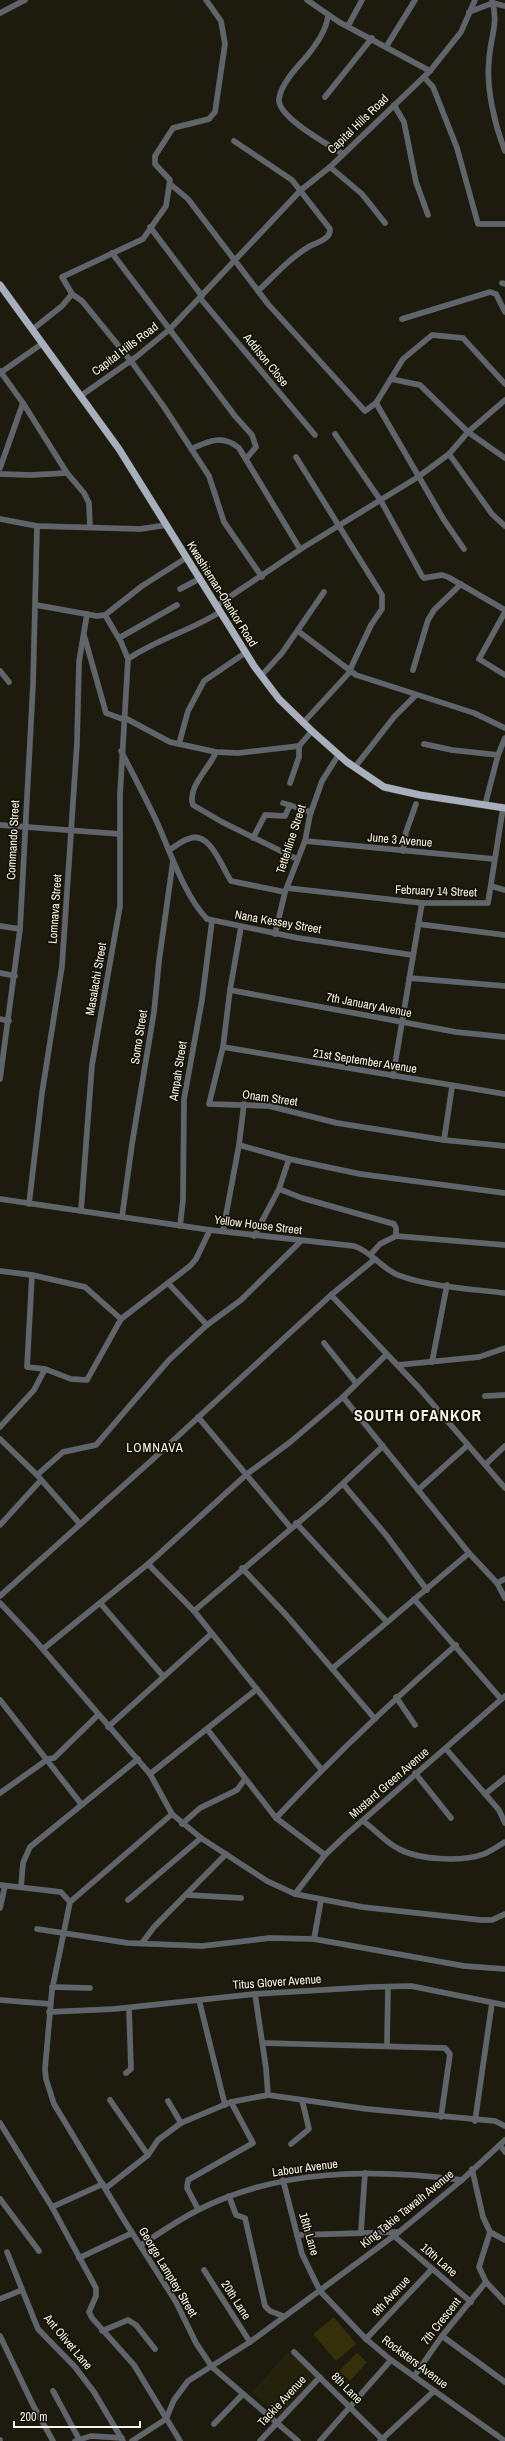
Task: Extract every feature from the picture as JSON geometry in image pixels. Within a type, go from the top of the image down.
[{"type":"main road","name":"Kwashieman-Ofankor Road","points":[[0,285],[82,395],[119,449],[261,676],[279,698],[303,723],[355,767],[384,787],[399,791],[504,808]]},
{"type":"street","points":[[0,12],[25,0]]},
{"type":"street","points":[[206,0],[221,22],[225,44],[217,107],[209,119],[176,126],[168,134],[154,161],[168,177],[170,184],[166,206],[143,239],[62,277],[72,294],[82,301],[131,361],[192,449],[209,476],[224,522],[262,577]]},
{"type":"street","points":[[307,0],[328,16],[372,38],[430,71]]},
{"type":"street","points":[[348,26],[362,0]]},
{"type":"street","points":[[386,47],[415,0]]},
{"type":"street","name":"Capital Hills Road","points":[[82,395],[131,361],[170,329],[301,190],[330,167],[430,71],[461,32],[475,0]]},
{"type":"street","points":[[469,12],[492,1],[505,6]]},
{"type":"street","points":[[492,1],[495,31],[490,53],[488,74],[498,132],[505,151]]},
{"type":"street","points":[[328,16],[325,30],[289,79],[279,99],[280,104],[291,119],[343,154]]},
{"type":"street","points":[[325,97],[372,38]]},
{"type":"street","points":[[424,77],[433,87],[457,148],[476,220],[480,225],[505,224]]},
{"type":"street","points":[[394,104],[404,122],[412,170],[428,215]]},
{"type":"street","points":[[234,141],[292,180],[301,190],[330,231],[320,242],[311,246],[288,262],[258,291]]},
{"type":"street","points":[[330,167],[362,194],[385,222]]},
{"type":"street","points":[[170,184],[188,199],[258,291],[362,410],[367,411],[376,403],[403,359],[428,337],[436,335],[463,338],[505,384]]},
{"type":"street","name":"Addison Close","points":[[150,227],[201,297],[315,435]]},
{"type":"street","points":[[112,254],[235,416],[252,435],[256,447],[246,459]]},
{"type":"street","points":[[402,319],[490,292],[496,294],[505,312]]},
{"type":"street","points":[[33,329],[62,306],[72,294]]},
{"type":"street","points":[[43,343],[0,372],[23,403],[67,473],[87,499],[90,527]]},
{"type":"street","points":[[391,379],[420,384],[468,432],[505,458]]},
{"type":"street","points":[[105,615],[119,638],[128,659],[154,643],[200,624],[300,549],[381,501],[418,477],[449,454],[468,432],[505,400]]},
{"type":"street","points":[[0,468],[23,403]]},
{"type":"street","points":[[376,403],[418,477],[464,549]]},
{"type":"street","points":[[335,434],[381,501],[422,576],[424,578],[442,575],[461,584],[505,611],[479,659],[505,675]]},
{"type":"street","points":[[192,449],[216,439],[224,439],[239,448],[300,549]]},
{"type":"street","points":[[449,454],[492,514],[505,526]]},
{"type":"street","points":[[296,457],[382,595],[384,601],[382,609],[368,631],[350,670],[338,686],[303,723]]},
{"type":"street","points":[[0,474],[31,475],[67,473]]},
{"type":"street","points":[[0,519],[37,526],[140,529],[167,525]]},
{"type":"street","name":"Commando Street","points":[[0,1079],[15,976],[20,929],[36,605],[37,526]]},
{"type":"street","points":[[36,605],[87,614],[105,615],[142,586],[186,558]]},
{"type":"street","points":[[180,589],[200,579]]},
{"type":"street","points":[[413,670],[428,620],[434,610],[461,584]]},
{"type":"street","points":[[261,676],[298,631],[324,592]]},
{"type":"street","points":[[119,638],[177,605]]},
{"type":"street","name":"Lomnava Street","points":[[29,1204],[42,1093],[62,966],[71,829],[79,662],[87,614]]},
{"type":"street","points":[[298,631],[356,675],[416,696],[474,713],[505,728]]},
{"type":"street","points":[[83,632],[106,713],[125,719],[167,741],[216,752],[238,752],[299,746]]},
{"type":"street","points":[[179,744],[188,711],[204,681],[246,653]]},
{"type":"street","name":"Masalachi Street","points":[[80,1211],[92,1065],[120,906],[121,751],[125,719],[128,659]]},
{"type":"street","points":[[0,671],[9,682]]},
{"type":"street","points":[[355,767],[394,717],[416,696]]},
{"type":"street","points":[[290,783],[299,756],[299,746],[312,731]]},
{"type":"street","points":[[485,805],[498,755],[505,738]]},
{"type":"street","points":[[424,744],[452,750],[498,755]]},
{"type":"street","points":[[121,751],[173,860],[203,915],[212,921]]},
{"type":"street","points":[[216,752],[204,775],[195,785],[191,798],[193,805],[253,838],[297,859]]},
{"type":"street","name":"Tettehline Street","points":[[275,934],[286,890],[305,841],[311,812],[322,781],[339,754]]},
{"type":"street","points":[[282,803],[311,812]]},
{"type":"street","points":[[402,851],[406,832],[416,804]]},
{"type":"street","points":[[253,838],[265,815],[285,816],[290,805]]},
{"type":"street","name":"February 14 Street","points":[[169,850],[188,838],[201,839],[209,844],[231,881],[286,890],[422,903],[488,903],[494,859],[504,808]]},
{"type":"street","points":[[0,825],[71,829],[120,834]]},
{"type":"street","name":"June 3 Avenue","points":[[305,841],[402,851],[476,855],[494,859]]},
{"type":"street","name":"Somo Street","points":[[122,1216],[132,1144],[154,1012],[159,961],[173,860]]},
{"type":"street","points":[[491,886],[505,890]]},
{"type":"street","points":[[393,1076],[403,1023],[412,955],[422,903]]},
{"type":"street","name":"Nana Kessey Street","points":[[212,921],[275,934],[412,955]]},
{"type":"street","name":"Ampah Street","points":[[180,1226],[183,1200],[184,1099],[202,1000],[212,921]]},
{"type":"street","points":[[418,924],[505,936]]},
{"type":"street","points":[[0,926],[20,929]]},
{"type":"street","name":"Onam Street","points":[[241,927],[230,990],[223,1048],[209,1104],[244,1104],[286,1109],[326,1121],[444,1140],[505,1146]]},
{"type":"street","points":[[0,973],[15,976]]},
{"type":"street","points":[[409,978],[505,986]]},
{"type":"street","name":"7th January Avenue","points":[[230,990],[403,1023],[456,1032],[505,1037]]},
{"type":"street","points":[[0,1019],[9,1021]]},
{"type":"street","name":"21st September Avenue","points":[[223,1048],[452,1087],[505,1094]]},
{"type":"street","points":[[444,1140],[452,1087]]},
{"type":"street","points":[[223,1231],[239,1144],[244,1104]]},
{"type":"street","points":[[239,1144],[288,1159],[360,1174],[505,1193]]},
{"type":"street","points":[[254,1236],[279,1189],[288,1159]]},
{"type":"street","points":[[279,1189],[302,1198],[394,1224],[396,1228],[396,1236]]},
{"type":"street","name":"Yellow House Street","points":[[0,1199],[254,1236],[354,1246],[371,1254],[375,1259],[397,1275],[447,1286],[505,1293]]},
{"type":"street","points":[[32,1275],[27,1367],[45,1369],[71,1379],[87,1380],[121,1319],[196,1260],[210,1230]]},
{"type":"street","points":[[371,1254],[380,1244],[396,1236],[505,1245]]},
{"type":"street","points":[[0,1525],[39,1477],[63,1452],[96,1445],[153,1378],[207,1325],[241,1300],[301,1241]]},
{"type":"street","points":[[0,1596],[331,1295],[375,1259]]},
{"type":"street","points":[[0,1271],[32,1275],[85,1287],[121,1319]]},
{"type":"street","points":[[168,1283],[207,1325]]},
{"type":"street","points":[[432,1362],[447,1286]]},
{"type":"street","points":[[331,1295],[386,1355],[398,1365],[486,1464],[505,1488]]},
{"type":"street","points":[[324,1343],[356,1383]]},
{"type":"street","points":[[398,1365],[479,1357],[505,1348]]},
{"type":"street","points":[[42,1649],[101,1604],[148,1564],[247,1474],[289,1443],[343,1397],[386,1355]]},
{"type":"street","points":[[0,1426],[34,1390],[45,1369]]},
{"type":"street","points":[[485,1396],[505,1395]]},
{"type":"street","points":[[343,1397],[469,1553],[497,1584],[505,1598]]},
{"type":"street","points":[[198,1417],[291,1528]]},
{"type":"street","points":[[0,1439],[39,1477],[80,1524]]},
{"type":"street","points":[[418,1490],[468,1445]]},
{"type":"street","points":[[194,1611],[242,1568],[343,1484],[383,1446]]},
{"type":"street","points":[[486,1464],[505,1446]]},
{"type":"street","points":[[343,1484],[386,1535],[427,1590]]},
{"type":"street","points":[[296,1523],[387,1622]]},
{"type":"street","points":[[333,1668],[469,1553]]},
{"type":"street","points":[[148,1564],[194,1611],[321,1769]]},
{"type":"street","points":[[242,1568],[333,1668],[375,1719]]},
{"type":"street","points":[[497,1584],[505,1579]]},
{"type":"street","points":[[414,1599],[503,1697]]},
{"type":"street","points":[[0,1603],[138,1759],[150,1774],[172,1814],[182,1824],[201,1838],[267,1882],[295,1894],[321,1900],[442,1917],[488,1920],[505,1914]]},
{"type":"street","points":[[101,1604],[163,1676]]},
{"type":"street","points":[[108,1726],[211,1634]]},
{"type":"street","points":[[276,1818],[321,1769],[375,1719],[396,1697],[456,1645]]},
{"type":"street","points":[[150,1774],[257,1689]]},
{"type":"street","points":[[396,1697],[415,1725]]},
{"type":"street","name":"Mustard Green Avenue","points":[[295,1894],[325,1855],[503,1697]]},
{"type":"street","points":[[0,1700],[48,1759],[82,1805]]},
{"type":"street","points":[[0,1792],[48,1759],[54,1758],[98,1715]]},
{"type":"street","points":[[207,1730],[276,1818],[325,1855]]},
{"type":"street","points":[[446,1749],[499,1810],[505,1823]]},
{"type":"street","points":[[21,1886],[23,1863],[30,1847],[138,1759]]},
{"type":"street","points":[[415,1774],[451,1818]]},
{"type":"street","points":[[485,1794],[505,1778]]},
{"type":"street","points":[[182,1824],[200,1808],[237,1790],[245,1779]]},
{"type":"street","points":[[0,1908],[3,1885],[61,1892],[70,1902],[172,1814]]},
{"type":"street","points":[[363,1820],[399,1849],[416,1855],[456,1859],[469,1858],[484,1854],[505,1842]]},
{"type":"street","points":[[128,1900],[201,1838]]},
{"type":"street","points":[[142,1943],[154,1928],[188,1895],[226,1854]]},
{"type":"street","points":[[188,1895],[241,1898]]},
{"type":"street","points":[[314,1940],[321,1900]]},
{"type":"street","name":"George Lamptey Street","points":[[70,1902],[65,1934],[52,1987],[49,2012],[45,2069],[49,2091],[54,2104],[132,2233],[176,2302],[196,2343],[212,2367],[298,2441]]},
{"type":"street","points":[[37,1929],[65,1934],[142,1943],[202,1946],[263,1938],[314,1940],[464,1966],[505,1969]]},
{"type":"street","points":[[387,2046],[388,1986]]},
{"type":"street","name":"Titus Glover Avenue","points":[[49,2012],[129,2008],[255,1994],[388,1986],[411,1986],[505,2005]]},
{"type":"street","points":[[52,1987],[90,1988]]},
{"type":"street","points":[[255,1994],[263,2043],[268,2094]]},
{"type":"street","points":[[0,2000],[50,2004]]},
{"type":"street","points":[[199,2000],[225,2105]]},
{"type":"street","points":[[475,2121],[492,2003]]},
{"type":"street","points":[[126,2073],[131,2069],[129,2008]]},
{"type":"street","points":[[263,2043],[442,2047],[449,2051],[441,2117]]},
{"type":"street","points":[[52,2207],[104,2186],[148,2155],[162,2137],[181,2123],[199,2114],[231,2102],[268,2094],[302,2100],[441,2117],[499,2122],[505,2126]]},
{"type":"street","points":[[110,2100],[148,2155]]},
{"type":"street","points":[[291,2144],[309,2129],[302,2100]]},
{"type":"street","points":[[168,2101],[181,2123]]},
{"type":"street","points":[[198,2210],[187,2188],[188,2180],[253,2143],[231,2102]]},
{"type":"street","points":[[0,2123],[52,2207],[96,2288],[96,2296],[89,2312],[102,2331],[134,2365],[180,2441]]},
{"type":"street","points":[[503,2143],[505,2152]]},
{"type":"street","name":"King Takie Tawaih Avenue","points":[[166,2419],[174,2400],[188,2381],[250,2342],[283,2316],[320,2291],[396,2234],[462,2180],[472,2169],[503,2143]]},
{"type":"street","points":[[472,2169],[483,2217],[490,2232],[505,2240]]},
{"type":"street","points":[[361,2232],[365,2173]]},
{"type":"street","name":"Labour Avenue","points":[[141,2245],[198,2210],[229,2196],[282,2180],[365,2173],[423,2175],[462,2180]]},
{"type":"street","name":"18th Lane","points":[[282,2180],[307,2267],[320,2291]]},
{"type":"street","points":[[229,2196],[236,2215],[245,2218],[265,2306],[270,2311],[283,2316]]},
{"type":"street","points":[[0,2199],[39,2250]]},
{"type":"street","points":[[297,2235],[361,2232],[396,2234]]},
{"type":"street","points":[[490,2232],[479,2267],[486,2282],[505,2302]]},
{"type":"street","points":[[79,2258],[132,2233]]},
{"type":"street","name":"10th Lane","points":[[396,2234],[432,2269],[470,2302]]},
{"type":"street","name":"Ant Olivet Lane","points":[[7,2252],[38,2329],[75,2368],[94,2392],[122,2439]]},
{"type":"street","name":"9th Avenue","points":[[366,2339],[432,2269]]},
{"type":"street","name":"20th Lane","points":[[204,2270],[250,2342]]},
{"type":"street","name":"7th Crescent","points":[[415,2375],[442,2336],[486,2282]]},
{"type":"street","points":[[0,2299],[22,2290]]},
{"type":"street","name":"Rocksters Avenue","points":[[320,2291],[366,2339],[391,2360],[415,2375],[434,2391],[505,2441]]},
{"type":"street","points":[[102,2331],[128,2320],[136,2325],[155,2348]]},
{"type":"street","points":[[0,2336],[33,2405],[53,2441]]},
{"type":"street","points":[[442,2336],[505,2382]]},
{"type":"street","name":"8th Lane","points":[[294,2352],[320,2376],[382,2440]]},
{"type":"street","points":[[320,2441],[391,2360]]},
{"type":"street","name":"Tackie Avenue","points":[[260,2441],[320,2376]]},
{"type":"street","points":[[53,2391],[77,2440],[91,2436],[122,2439]]},
{"type":"street","points":[[382,2440],[434,2391]]},
{"type":"street","points":[[214,2424],[242,2394]]},
{"type":"street","points":[[132,2441],[166,2419]]},
{"type":"shaded area","points":[[334,2317],[356,2344],[336,2361],[313,2334]]},
{"type":"shaded area","points":[[289,2351],[316,2377],[279,2417],[252,2392]]},
{"type":"shaded area","points":[[357,2353],[367,2362],[350,2381],[339,2371]]},
{"type":"district","name":"SOUTH OFANKOR","points":[[418,1415]]},
{"type":"district","name":"LOMNAVA","points":[[155,1447]]}]
